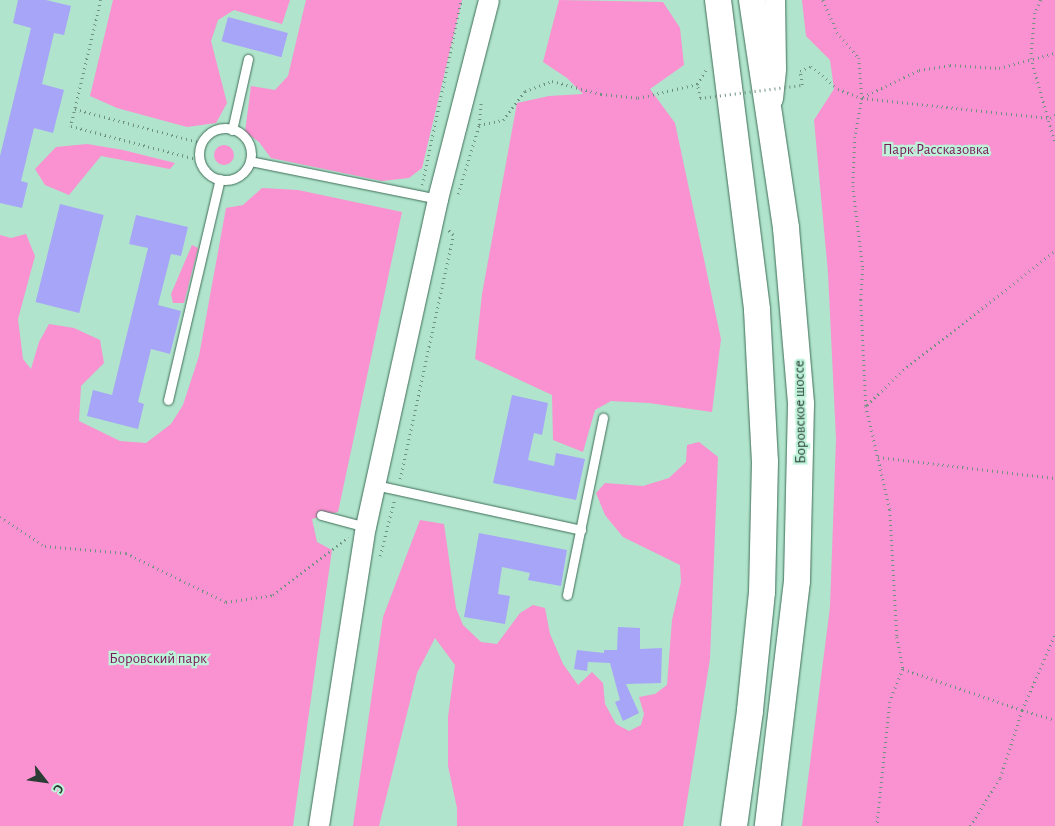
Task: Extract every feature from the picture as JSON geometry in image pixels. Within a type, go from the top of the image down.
[{"type":"main road","points":[[718,0],[757,310],[765,461],[762,592],[750,711],[734,826]]},
{"type":"main road","name":"Боровское шоссе","points":[[752,0],[790,260],[801,428],[796,587],[768,826]]},
{"type":"street","points":[[318,826],[359,531],[374,485],[447,200],[489,0]]},
{"type":"street","points":[[771,123],[776,68],[774,0]]},
{"type":"lane","points":[[232,130],[248,60]]},
{"type":"lane","points":[[232,130],[249,145],[250,162],[240,175],[220,180],[208,174],[200,160],[202,143],[214,131],[232,130]]},
{"type":"lane","points":[[250,162],[447,200]]},
{"type":"lane","points":[[168,400],[220,180]]},
{"type":"lane","points":[[567,595],[603,418]]},
{"type":"lane","points":[[374,485],[581,530]]},
{"type":"lane","points":[[321,515],[359,531]]},
{"type":"path","points":[[100,0],[71,126],[200,160]]},
{"type":"path","points":[[824,0],[836,32],[859,58],[862,98],[853,186],[863,269],[861,300],[866,406],[890,510],[896,637],[903,669],[890,702],[877,826]]},
{"type":"path","points":[[1041,0],[1035,13],[1031,58],[1050,118],[1055,142]]},
{"type":"path","points":[[862,98],[919,70],[950,65],[999,68],[1055,53]]},
{"type":"path","points":[[479,126],[504,120],[524,91],[552,81],[601,94],[638,98],[697,84],[700,98],[802,85],[800,71],[811,66],[838,90],[862,98],[1050,118],[1055,115]]},
{"type":"path","points":[[447,200],[465,177],[479,126],[482,97]]},
{"type":"path","points":[[75,109],[202,143]]},
{"type":"path","points":[[378,564],[397,490],[453,235],[444,226]]},
{"type":"path","points":[[866,406],[903,370],[1055,251]]},
{"type":"path","points":[[878,457],[1055,478]]},
{"type":"path","points":[[0,516],[45,546],[126,553],[226,602],[273,595],[359,531]]},
{"type":"path","points":[[970,826],[1000,778],[1022,710],[1055,634]]},
{"type":"path","points":[[903,669],[1055,720]]},
{"type":"green space","points":[[113,0],[290,0],[282,24],[234,10],[218,20],[211,41],[227,103],[216,123],[187,127],[117,108],[90,96]]},
{"type":"green space","points":[[306,0],[462,0],[422,168],[409,178],[382,181],[271,158],[259,142],[245,132],[251,86],[275,90],[288,76]]},
{"type":"green space","points":[[559,0],[663,2],[680,28],[684,65],[650,89],[675,123],[721,339],[712,412],[649,403],[611,401],[595,410],[583,452],[553,440],[552,395],[475,359],[482,294],[517,103],[549,96],[583,94],[567,78],[543,62]]},
{"type":"green space","name":"Парк Рассказовка","points":[[802,0],[1055,0],[1055,826],[802,826],[830,607],[836,439],[828,273],[814,120],[834,89],[830,60],[806,36]]},
{"type":"green space","points":[[87,144],[123,150],[175,163],[170,169],[101,156],[69,195],[45,185],[35,169],[56,147]]},
{"type":"green space","points":[[220,145],[228,145],[234,151],[234,159],[228,165],[220,165],[214,159],[214,151]]},
{"type":"green space","name":"Боровский парк","points":[[262,188],[298,190],[402,212],[338,512],[312,519],[317,542],[332,550],[293,826],[0,826],[0,235],[11,238],[26,234],[35,256],[18,319],[23,359],[31,369],[39,342],[49,324],[74,328],[100,340],[104,363],[81,386],[79,421],[120,441],[146,443],[171,424],[183,405],[199,356],[226,208],[243,205]]},
{"type":"green space","points":[[192,245],[198,248],[184,303],[173,303],[171,294]]},
{"type":"green space","points":[[699,442],[718,457],[710,659],[683,826],[457,826],[457,808],[448,766],[448,717],[455,665],[435,638],[417,673],[379,826],[353,826],[383,617],[420,520],[444,524],[456,608],[463,625],[481,642],[497,644],[520,613],[533,605],[545,608],[550,634],[563,664],[578,685],[592,672],[603,683],[605,704],[616,724],[629,731],[641,725],[644,714],[639,697],[655,694],[667,685],[672,620],[681,582],[680,565],[623,537],[605,515],[596,493],[605,483],[643,486],[669,478],[686,462],[687,445]]},
{"type":"building","points":[[18,0],[46,0],[71,6],[64,35],[54,33],[42,84],[64,90],[53,133],[34,128],[21,181],[28,183],[22,208],[0,203],[0,156],[31,28],[13,23]]},
{"type":"building","points":[[228,17],[288,33],[281,57],[222,41]]},
{"type":"building","points":[[60,204],[104,215],[79,313],[36,302]]},
{"type":"building","points":[[136,215],[188,227],[181,256],[171,254],[158,305],[181,311],[170,354],[151,349],[138,402],[144,404],[138,429],[87,416],[93,390],[112,395],[148,248],[129,244]]},
{"type":"building","points":[[512,395],[548,403],[542,435],[534,433],[528,460],[554,466],[556,453],[585,459],[576,500],[493,483]]},
{"type":"building","points":[[479,533],[567,550],[561,586],[528,580],[530,573],[502,567],[498,594],[510,596],[505,624],[464,617]]},
{"type":"building","points":[[618,627],[640,628],[640,649],[662,648],[661,683],[626,684],[639,713],[623,721],[615,702],[620,700],[610,663],[588,662],[587,671],[574,669],[577,650],[604,653],[604,650],[617,650]]}]
